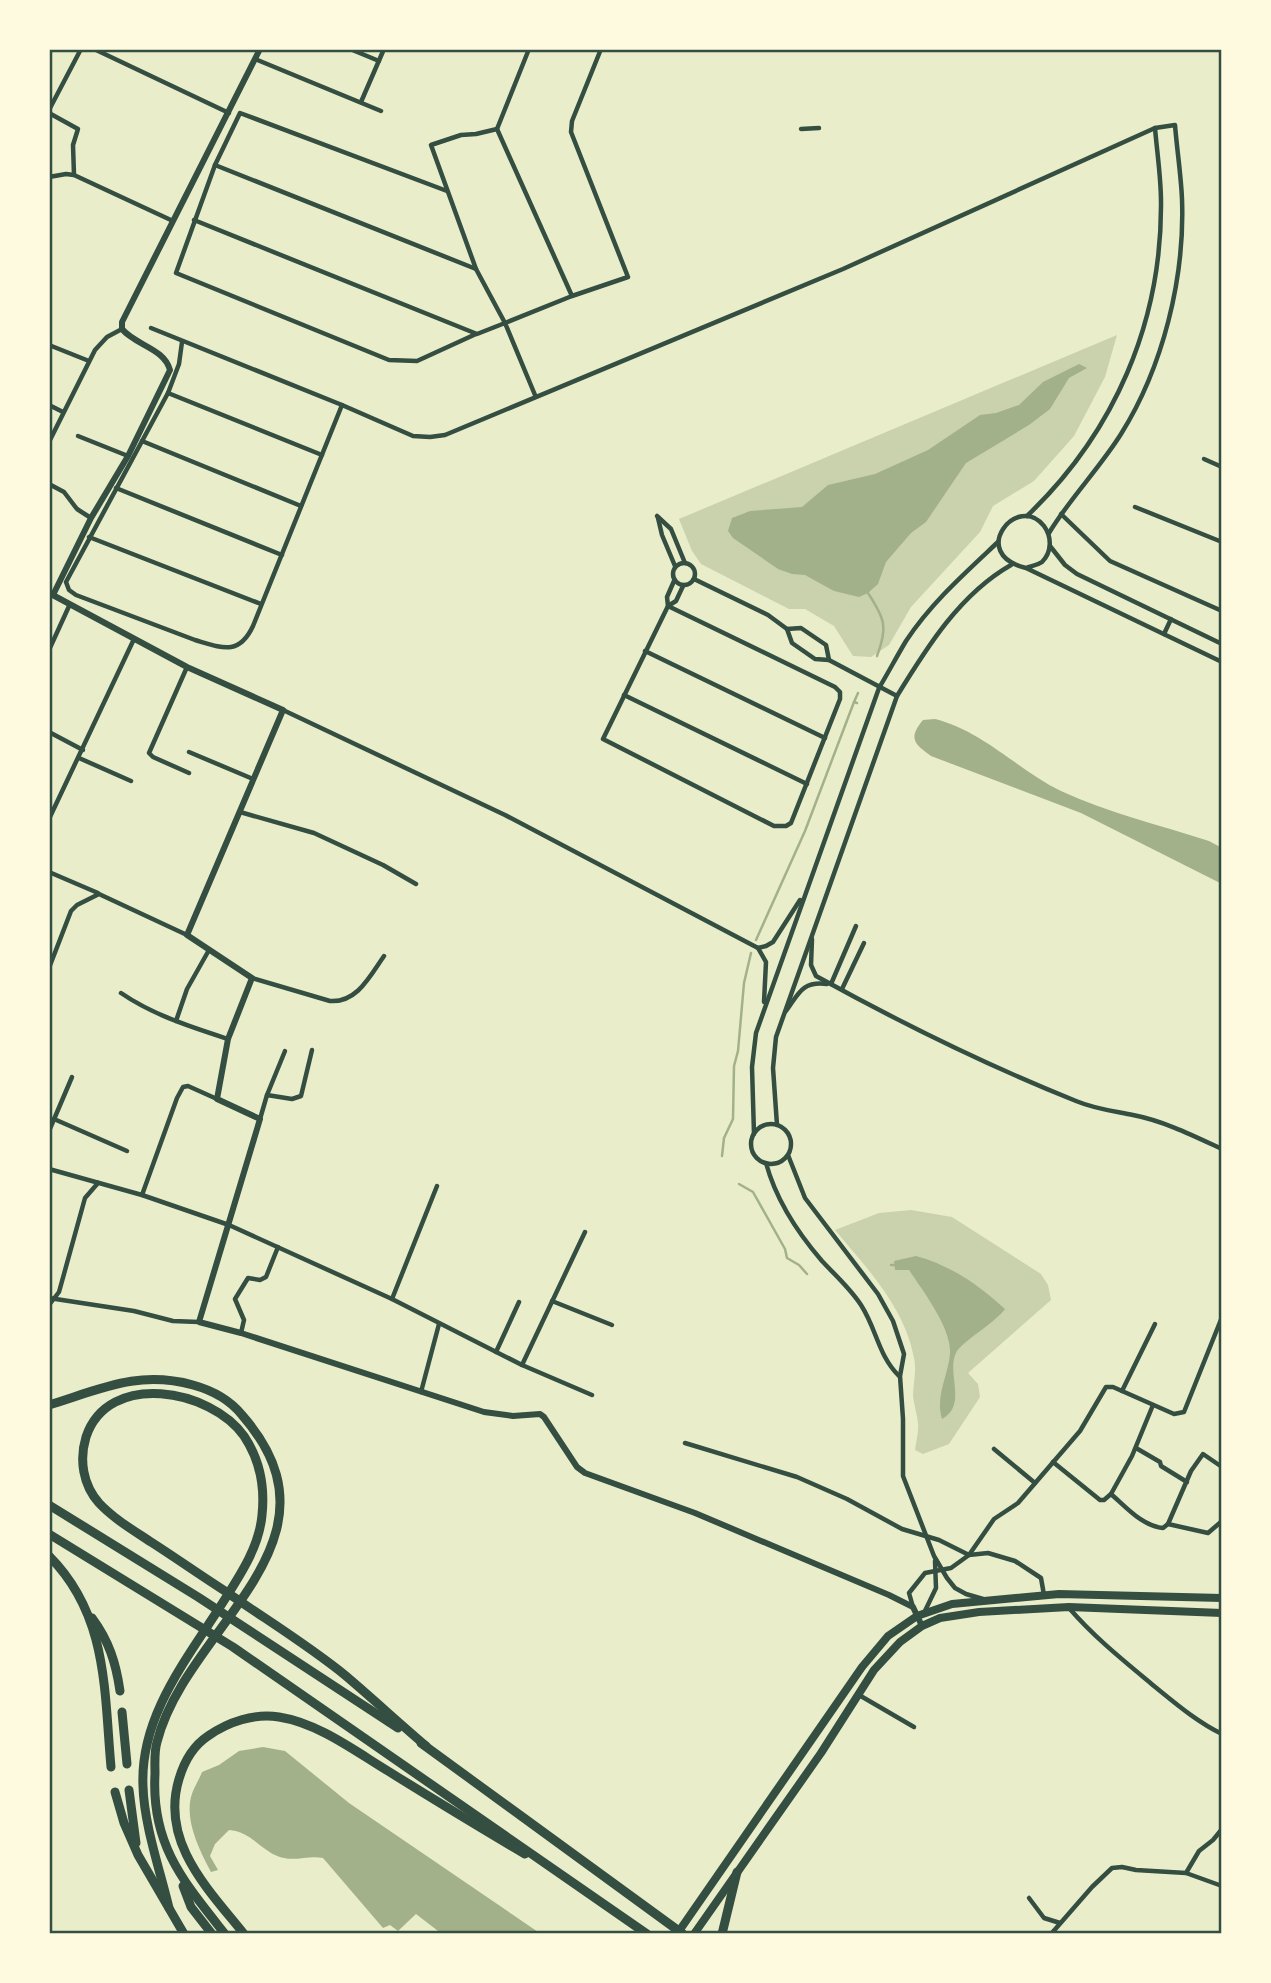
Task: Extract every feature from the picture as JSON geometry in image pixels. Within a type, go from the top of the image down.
[{"type":"highway","points":[[49,1405],[124,1382],[155,1378],[205,1388],[236,1407],[264,1443],[274,1464],[280,1503],[275,1540],[256,1579],[191,1670],[174,1699],[156,1744],[155,1809],[167,1854],[179,1875],[225,1934]]},
{"type":"highway","points":[[169,1908],[145,1806],[143,1784],[147,1740],[159,1704],[238,1579],[254,1546],[261,1526],[264,1494],[258,1465],[243,1436],[227,1419],[210,1408],[174,1394],[153,1393],[126,1398],[108,1407],[97,1417],[83,1451],[83,1468],[89,1490],[99,1503],[117,1520],[207,1579],[253,1611],[344,1675],[426,1746]]},
{"type":"highway","points":[[49,1505],[198,1597],[426,1746],[683,1934]]},
{"type":"highway","points":[[49,1534],[233,1647],[644,1932]]},
{"type":"highway","points":[[49,1556],[58,1565],[103,1634],[113,1654],[120,1690]]},
{"type":"highway","points":[[677,1934],[862,1667],[888,1636],[920,1615],[952,1604],[1045,1595],[1222,1598]]},
{"type":"highway","points":[[694,1934],[883,1660],[907,1636],[922,1626],[940,1619],[979,1612],[1069,1607],[1222,1613]]},
{"type":"highway","points":[[86,1609],[105,1677],[111,1767]]},
{"type":"highway","points":[[122,1712],[127,1765]]},
{"type":"highway","points":[[244,1934],[187,1859],[181,1844],[175,1806],[181,1771],[196,1746],[222,1727],[256,1716],[278,1716],[302,1723],[327,1735],[607,1904]]},
{"type":"highway","points":[[129,1790],[138,1855]]},
{"type":"highway","points":[[115,1792],[124,1823],[138,1855],[184,1934]]},
{"type":"highway","points":[[735,1850],[747,1859]]},
{"type":"highway","points":[[722,1934],[737,1872]]},
{"type":"highway","points":[[179,1875],[191,1907],[212,1934]]},
{"type":"street","points":[[74,175],[73,145],[78,129],[49,112],[81,49]]},
{"type":"street","points":[[94,49],[229,113]]},
{"type":"street","points":[[260,49],[122,322],[121,329],[127,336],[164,358],[170,370],[128,456],[91,518],[51,594],[187,667],[505,815],[758,948],[766,962],[764,1006]]},
{"type":"street","points":[[350,49],[379,61]]},
{"type":"street","points":[[360,102],[384,49]]},
{"type":"street","points":[[529,49],[497,129],[572,296]]},
{"type":"street","points":[[447,191],[240,113],[215,165],[176,269],[178,275],[388,360],[405,363],[417,361],[477,334],[628,276],[571,132],[572,121],[601,49]]},
{"type":"street","points":[[255,60],[381,111]]},
{"type":"street","points":[[151,328],[413,436],[445,435],[843,269],[1155,128],[1175,125],[1182,201],[1180,244],[1174,295],[1162,340],[1146,384],[1122,432],[1094,474],[1060,514],[1049,533]]},
{"type":"street","points":[[801,129],[819,128]]},
{"type":"street","points":[[900,1376],[886,1363],[874,1329],[861,1305],[802,1237],[770,1178],[766,1163],[754,1154],[751,1144],[754,1134],[752,1068],[756,1034],[879,688],[907,640],[929,611],[960,576],[998,542],[1002,530],[1010,520],[1027,516],[1077,462],[1104,421],[1127,376],[1142,334],[1153,290],[1159,242],[1161,201],[1155,128]]},
{"type":"street","points":[[497,129],[461,135],[431,145],[476,269],[505,323],[535,396]]},
{"type":"street","points":[[215,165],[476,269]]},
{"type":"street","points":[[49,177],[74,175],[174,221]]},
{"type":"street","points":[[194,220],[477,334]]},
{"type":"street","points":[[49,442],[89,360],[101,342],[121,329]]},
{"type":"street","points":[[182,342],[179,364],[169,393],[66,582],[69,590],[76,595],[195,640],[226,648],[242,643],[282,555],[342,405]]},
{"type":"street","points":[[49,345],[89,360]]},
{"type":"street","points":[[169,393],[322,455]]},
{"type":"street","points":[[49,405],[63,412]]},
{"type":"street","points":[[78,436],[128,456]]},
{"type":"street","points":[[142,441],[301,506]]},
{"type":"street","points":[[1204,459],[1222,467]]},
{"type":"street","points":[[49,484],[64,492],[77,509],[91,518]]},
{"type":"street","points":[[116,488],[282,555]]},
{"type":"street","points":[[1135,507],[1222,542]]},
{"type":"street","points":[[1060,514],[1110,561],[1222,611]]},
{"type":"street","points":[[667,606],[835,687],[840,692],[840,699],[807,784],[791,823],[786,826],[774,825],[603,739],[667,606],[667,597],[674,581],[672,576],[675,566],[657,516],[671,529],[685,563],[694,569],[694,579],[688,585],[683,586],[674,581]]},
{"type":"street","points":[[1026,568],[1042,561],[1050,546],[1049,533],[1041,522],[1027,516]]},
{"type":"street","points":[[89,537],[261,604]]},
{"type":"street","points":[[998,542],[1002,555],[1011,565],[1026,568],[1222,662]]},
{"type":"street","points":[[1050,546],[1065,565],[1077,574],[1222,644]]},
{"type":"street","points":[[675,566],[685,563]]},
{"type":"street","points":[[777,1125],[773,1069],[776,1038],[897,696],[945,623],[993,575],[1011,565]]},
{"type":"street","points":[[694,579],[768,615],[787,629],[792,643],[815,659],[829,660],[897,696]]},
{"type":"street","points":[[667,606],[676,601],[683,586]]},
{"type":"street","points":[[49,650],[70,604]]},
{"type":"street","points":[[1164,634],[1171,619]]},
{"type":"street","points":[[787,629],[801,628],[826,645],[829,660]]},
{"type":"street","points":[[49,819],[134,639]]},
{"type":"street","points":[[645,651],[825,738]]},
{"type":"street","points":[[187,667],[149,753],[189,774]]},
{"type":"street","points":[[624,695],[807,784]]},
{"type":"street","points":[[187,935],[283,710]]},
{"type":"street","points":[[49,732],[83,750]]},
{"type":"street","points":[[189,752],[254,780]]},
{"type":"street","points":[[79,758],[131,781]]},
{"type":"street","points":[[240,812],[314,833],[383,865],[416,884]]},
{"type":"street","points":[[49,872],[187,935],[251,978],[330,1001],[341,1002],[361,987],[384,956]]},
{"type":"street","points":[[758,948],[773,942],[805,891]]},
{"type":"street","points":[[49,968],[71,911],[99,894]]},
{"type":"street","points":[[831,984],[856,926]]},
{"type":"street","points":[[812,931],[811,965],[816,976],[831,984],[942,1043],[1075,1101],[1111,1112],[1133,1115],[1186,1132],[1222,1149]]},
{"type":"street","points":[[842,989],[864,943]]},
{"type":"street","points":[[176,1021],[187,989],[209,950]]},
{"type":"street","points":[[217,1099],[228,1040],[251,978]]},
{"type":"street","points":[[783,1015],[808,985],[831,984]]},
{"type":"street","points":[[121,993],[134,1002],[176,1021],[228,1040]]},
{"type":"street","points":[[267,1095],[292,1099],[301,1096],[312,1050]]},
{"type":"street","points":[[199,1322],[267,1095],[285,1051]]},
{"type":"street","points":[[49,1131],[72,1077]]},
{"type":"street","points":[[142,1195],[183,1087],[188,1086],[260,1119]]},
{"type":"street","points":[[54,1119],[127,1151]]},
{"type":"street","points":[[754,1134],[767,1125],[777,1125],[786,1131],[791,1140],[788,1155],[805,1198],[878,1294],[893,1321],[904,1354],[900,1376],[903,1419],[902,1476],[934,1556],[944,1573],[955,1588],[985,1600]]},
{"type":"street","points":[[766,1163],[781,1162],[788,1155]]},
{"type":"street","points":[[49,1169],[142,1195],[229,1225],[392,1298],[522,1365],[592,1395]]},
{"type":"street","points":[[49,1305],[52,1298],[60,1292],[85,1198],[98,1183]]},
{"type":"street","points":[[392,1298],[437,1186]]},
{"type":"street","points":[[522,1365],[585,1232]]},
{"type":"street","points":[[241,1333],[244,1320],[235,1300],[245,1280],[266,1277],[278,1247]]},
{"type":"street","points":[[52,1298],[134,1311],[173,1321],[199,1322],[241,1333],[484,1412],[513,1416],[540,1414],[577,1467],[585,1473],[695,1513],[913,1607]]},
{"type":"street","points":[[552,1301],[612,1325]]},
{"type":"street","points":[[496,1352],[519,1302]]},
{"type":"street","points":[[922,1626],[920,1615],[913,1607],[909,1593],[925,1573],[951,1568],[969,1555],[994,1519],[1010,1510],[1080,1431],[1105,1387],[1110,1386],[1174,1414],[1184,1412],[1222,1317]]},
{"type":"street","points":[[421,1393],[439,1324]]},
{"type":"street","points":[[1122,1391],[1154,1324]]},
{"type":"street","points":[[1053,1462],[1100,1500],[1104,1500],[1111,1494],[1136,1448],[1153,1405]]},
{"type":"street","points":[[685,1443],[797,1477],[847,1499],[902,1529],[939,1540],[969,1555],[988,1553],[1015,1561],[1041,1578],[1045,1595]]},
{"type":"street","points":[[1136,1448],[1187,1482]]},
{"type":"street","points":[[994,1449],[1035,1483]]},
{"type":"street","points":[[1111,1494],[1151,1525],[1161,1529],[1168,1524],[1203,1454],[1222,1467]]},
{"type":"street","points":[[1168,1524],[1208,1533],[1222,1521]]},
{"type":"street","points":[[920,1615],[936,1588],[934,1556]]},
{"type":"street","points":[[1069,1607],[1111,1651],[1174,1702],[1222,1734]]},
{"type":"street","points":[[859,1694],[914,1727]]},
{"type":"street","points":[[1186,1873],[1199,1851],[1222,1829]]},
{"type":"street","points":[[1051,1934],[1092,1886],[1112,1868],[1186,1873],[1222,1886]]},
{"type":"street","points":[[1029,1898],[1044,1918],[1061,1923]]},
{"type":"shaded area","points":[[1117,335],[1105,377],[1074,436],[1034,481],[993,506],[980,532],[911,607],[889,645],[871,657],[853,656],[834,626],[805,609],[789,609],[701,564],[692,551],[679,519]]},
{"type":"shaded area","points":[[1079,364],[1087,368],[1069,378],[1050,409],[1029,425],[966,463],[926,522],[911,533],[886,562],[878,584],[868,593],[859,597],[834,591],[805,575],[778,569],[733,538],[728,531],[732,518],[750,511],[802,507],[828,485],[875,474],[928,450],[980,415],[1019,405],[1043,382]]},
{"type":"shaded area","points":[[935,719],[969,732],[1061,791],[1116,812],[1209,841],[1222,848],[1222,884],[1081,813],[931,756],[920,748],[914,736],[923,720]]},
{"type":"shaded area","points":[[911,1210],[952,1217],[1041,1274],[1048,1285],[1051,1300],[968,1373],[978,1384],[980,1397],[949,1444],[923,1454],[915,1450],[918,1426],[913,1396],[915,1363],[902,1322],[883,1290],[835,1230],[879,1213]]},
{"type":"shaded area","points":[[916,1256],[964,1277],[1005,1309],[956,1353],[953,1370],[954,1406],[942,1419],[940,1402],[950,1354],[946,1333],[936,1310],[909,1270],[895,1270],[894,1261]]},
{"type":"shaded area","points":[[263,1747],[285,1751],[349,1803],[541,1934],[442,1934],[416,1914],[398,1931],[390,1925],[383,1928],[323,1858],[289,1859],[277,1856],[237,1831],[229,1830],[215,1844],[210,1856],[218,1870],[211,1872],[192,1826],[190,1807],[193,1791],[202,1772],[219,1765],[239,1751]]},
{"type":"waterway","points":[[868,593],[883,623],[883,638],[877,656]]},
{"type":"waterway","points":[[857,703],[854,702],[858,693]]},
{"type":"waterway","points":[[756,940],[805,831],[854,702]]},
{"type":"waterway","points":[[722,1156],[724,1138],[733,1119],[734,1066],[738,1051],[744,983],[751,953]]},
{"type":"waterway","points":[[739,1184],[753,1192],[785,1249],[787,1258],[807,1274]]}]
